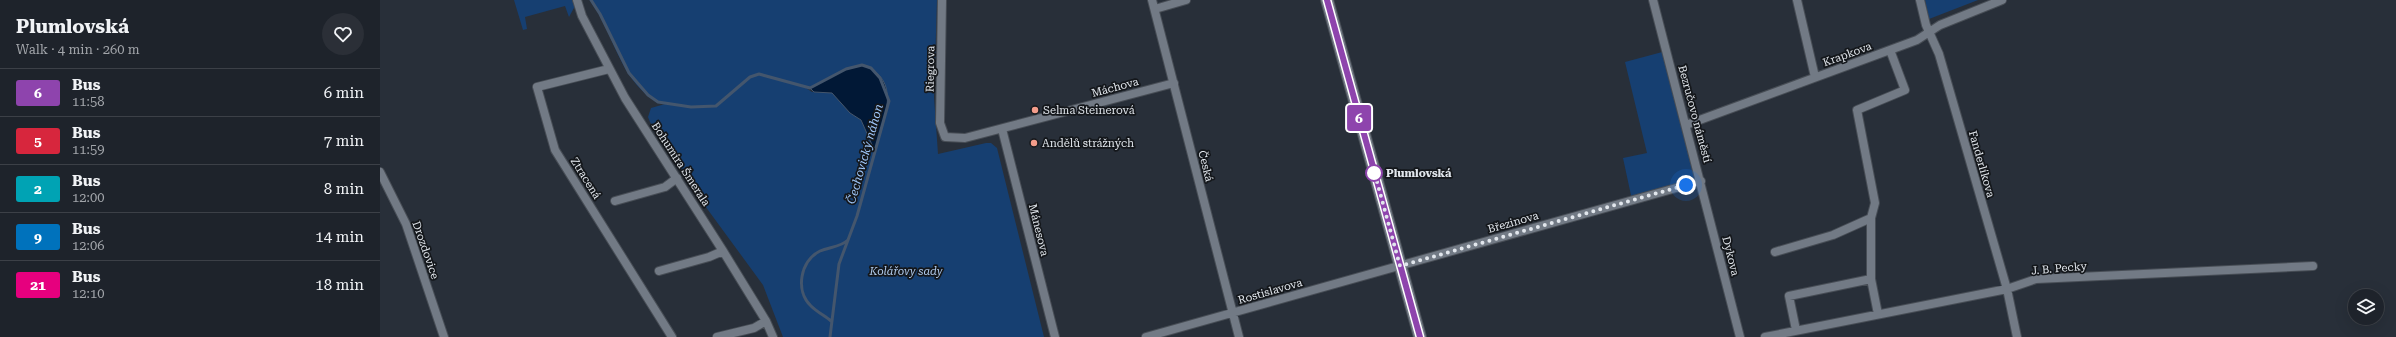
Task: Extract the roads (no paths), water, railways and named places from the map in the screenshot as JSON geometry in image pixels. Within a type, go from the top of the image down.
[{"type":"main road","points":[[1327,0],[1420,337]]},
{"type":"street","name":"Riegrova","points":[[942,0],[940,123],[945,137]]},
{"type":"street","name":"Česká","points":[[1152,0],[1239,337]]},
{"type":"street","points":[[1154,8],[1186,0]]},
{"type":"street","name":"Bezručovo náměstí","points":[[1653,0],[1701,181]]},
{"type":"street","points":[[1797,0],[1815,77]]},
{"type":"street","name":"Fanderlíkova","points":[[1920,0],[1929,32],[1939,54],[2007,289],[2017,337]]},
{"type":"street","name":"Krapkova","points":[[1686,125],[1890,50],[1922,37],[1945,22],[2002,0]]},
{"type":"street","name":"Bohumíra Šmerala","points":[[577,2],[609,69],[723,250],[766,321],[773,337]]},
{"type":"street","points":[[1878,314],[1872,279],[1871,218],[1875,203],[1857,110],[1905,90],[1890,50]]},
{"type":"street","name":"Ztracená","points":[[609,69],[537,87],[555,150],[672,337]]},
{"type":"street","name":"Máchova","points":[[945,137],[965,138],[1174,83]]},
{"type":"street","name":"Mánesova","points":[[1002,129],[1055,337]]},
{"type":"street","name":"Drozdovice","points":[[380,172],[406,224],[444,337]]},
{"type":"street","points":[[615,201],[665,187],[677,178]]},
{"type":"street","name":"Březinova","points":[[1400,266],[1701,181]]},
{"type":"street","name":"Dykova","points":[[1701,181],[1740,337]]},
{"type":"street","points":[[1775,252],[1833,235],[1871,218]]},
{"type":"street","points":[[659,271],[709,257],[723,250]]},
{"type":"street","name":"Rostislavova","points":[[1146,337],[1233,314],[1400,266]]},
{"type":"street","name":"J. B. Pecky","points":[[1764,337],[2007,289],[2036,279],[2313,266]]},
{"type":"street","points":[[1796,330],[1790,296],[1872,279]]},
{"type":"street","points":[[717,337],[754,328],[766,321]]},
{"type":"waterway","name":"Čechovický náhon","points":[[591,0],[600,14],[629,73],[648,95],[658,102],[691,107],[716,106],[750,77],[759,74],[810,88],[846,69],[862,65],[871,68],[880,78],[889,101],[857,216],[839,264],[830,337]]},
{"type":"waterway","points":[[831,321],[813,308],[806,300],[803,292],[802,277],[804,269],[813,256],[820,251],[838,246],[848,240]]},
{"type":"place","name":"Selma Steinerová","points":[[1035,110]]},
{"type":"place","name":"Andělů strážných","points":[[1034,143]]},
{"type":"place","name":"Plumlovská","points":[[1374,173]]},
{"type":"park label","name":"Kolářovy sady","points":[[906,271]]}]
